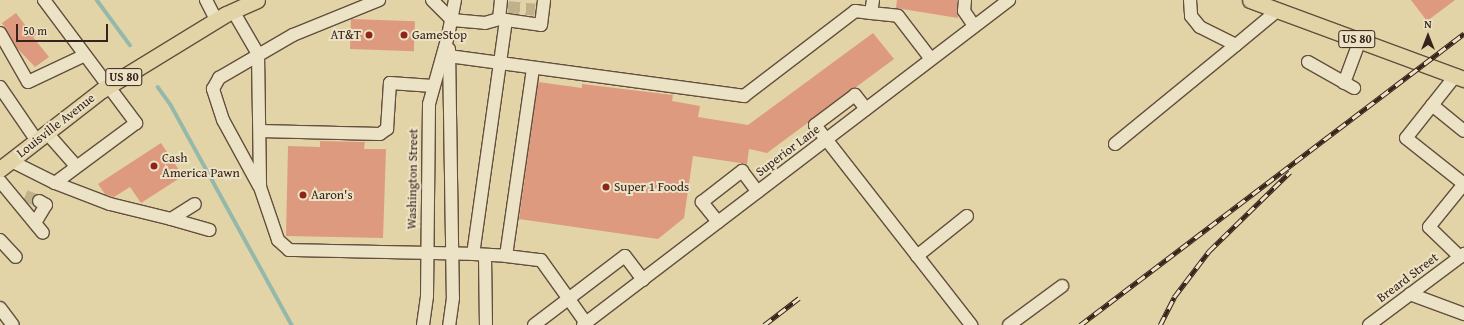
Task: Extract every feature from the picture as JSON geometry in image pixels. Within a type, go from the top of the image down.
[{"type":"main road","name":"Louisville Avenue","points":[[6,165],[109,86],[216,20],[257,0]]},
{"type":"main road","name":"US 80","points":[[1250,0],[1460,77]]},
{"type":"street","points":[[44,0],[136,123],[55,183]]},
{"type":"street","points":[[206,0],[216,20]]},
{"type":"street","points":[[379,0],[331,18],[258,54],[219,78],[214,89],[223,120],[260,187],[278,240],[289,250],[427,254],[450,252],[541,260],[585,324]]},
{"type":"street","points":[[432,0],[452,20],[485,23],[502,19],[541,25],[541,4]]},
{"type":"street","name":"Washington Street","points":[[423,325],[427,296],[428,104],[448,36],[455,0]]},
{"type":"street","points":[[871,13],[873,0]]},
{"type":"street","points":[[965,0],[964,12],[974,26]]},
{"type":"street","name":"Superior Lane","points":[[585,324],[1008,0]]},
{"type":"street","points":[[1190,0],[1191,16],[1200,27],[1236,45]]},
{"type":"street","points":[[473,254],[500,63],[503,4]]},
{"type":"street","points":[[1114,144],[1278,10]]},
{"type":"street","points":[[233,11],[258,54],[260,187]]},
{"type":"street","points":[[449,56],[744,96],[855,11],[898,16],[931,59]]},
{"type":"street","points":[[0,33],[28,82],[85,55]]},
{"type":"street","name":"Washington Street","points":[[448,36],[450,252],[453,298],[449,325]]},
{"type":"street","points":[[1308,62],[1349,85],[1360,40]]},
{"type":"street","points":[[506,256],[533,68]]},
{"type":"street","points":[[1460,77],[1432,105],[1406,138],[1464,184],[1429,226],[1462,255]]},
{"type":"street","points":[[260,131],[380,134],[387,129],[390,83],[433,86]]},
{"type":"street","points":[[0,87],[42,137],[76,166]]},
{"type":"street","points":[[866,109],[854,94],[815,125],[971,325]]},
{"type":"street","points":[[1432,105],[1464,131]]},
{"type":"street","points":[[6,165],[110,204],[209,230]]},
{"type":"street","points":[[718,222],[702,202],[742,171],[758,192]]},
{"type":"street","points":[[0,181],[19,196],[35,223],[44,233]]},
{"type":"street","points":[[35,223],[46,205],[39,201]]},
{"type":"street","points":[[171,219],[195,204]]},
{"type":"street","points":[[917,256],[967,216]]},
{"type":"street","points":[[0,240],[16,257]]},
{"type":"street","points":[[485,255],[486,325]]},
{"type":"street","name":"Breard Street","points":[[1369,325],[1462,255]]},
{"type":"street","points":[[534,325],[625,256],[643,280]]},
{"type":"street","points":[[1009,325],[1062,286]]},
{"type":"street","points":[[1410,294],[1464,314]]},
{"type":"street","points":[[0,308],[13,325]]},
{"type":"building","points":[[897,0],[957,0],[958,18],[896,8]]},
{"type":"building","points":[[1411,0],[1455,0],[1427,21]]},
{"type":"building","points":[[16,13],[28,29],[31,27],[37,34],[33,37],[49,57],[35,67],[17,48],[2,23]]},
{"type":"building","points":[[351,19],[415,21],[414,51],[350,49]]},
{"type":"building","name":"Super 1 Foods","points":[[873,33],[894,59],[767,153],[749,149],[747,164],[693,156],[684,218],[658,239],[519,219],[538,82],[582,88],[582,84],[673,95],[672,101],[700,106],[698,117],[748,125]]},
{"type":"building","points":[[320,141],[365,142],[364,149],[386,149],[383,238],[286,236],[288,146],[320,147]]},
{"type":"building","points":[[161,143],[183,176],[141,203],[130,187],[114,197],[105,194],[98,184]]},
{"type":"waterway","points":[[97,0],[130,45]]},
{"type":"waterway","points":[[158,87],[171,105],[292,325]]},
{"type":"tunnel","points":[[508,7],[535,10]]},
{"type":"tunnel","points":[[25,196],[39,201]]},
{"type":"railway","points":[[1080,325],[1464,33]]},
{"type":"railway","points":[[1160,325],[1174,297],[1209,251],[1290,172]]},
{"type":"railway","points":[[764,325],[799,298]]},
{"type":"place","name":"AT&T","points":[[369,35]]},
{"type":"place","name":"GameStop","points":[[404,35]]},
{"type":"place","name":"Cash America Pawn","points":[[154,166]]},
{"type":"place","name":"Super 1 Foods","points":[[606,187]]},
{"type":"place","name":"Aaron's","points":[[303,195]]}]
